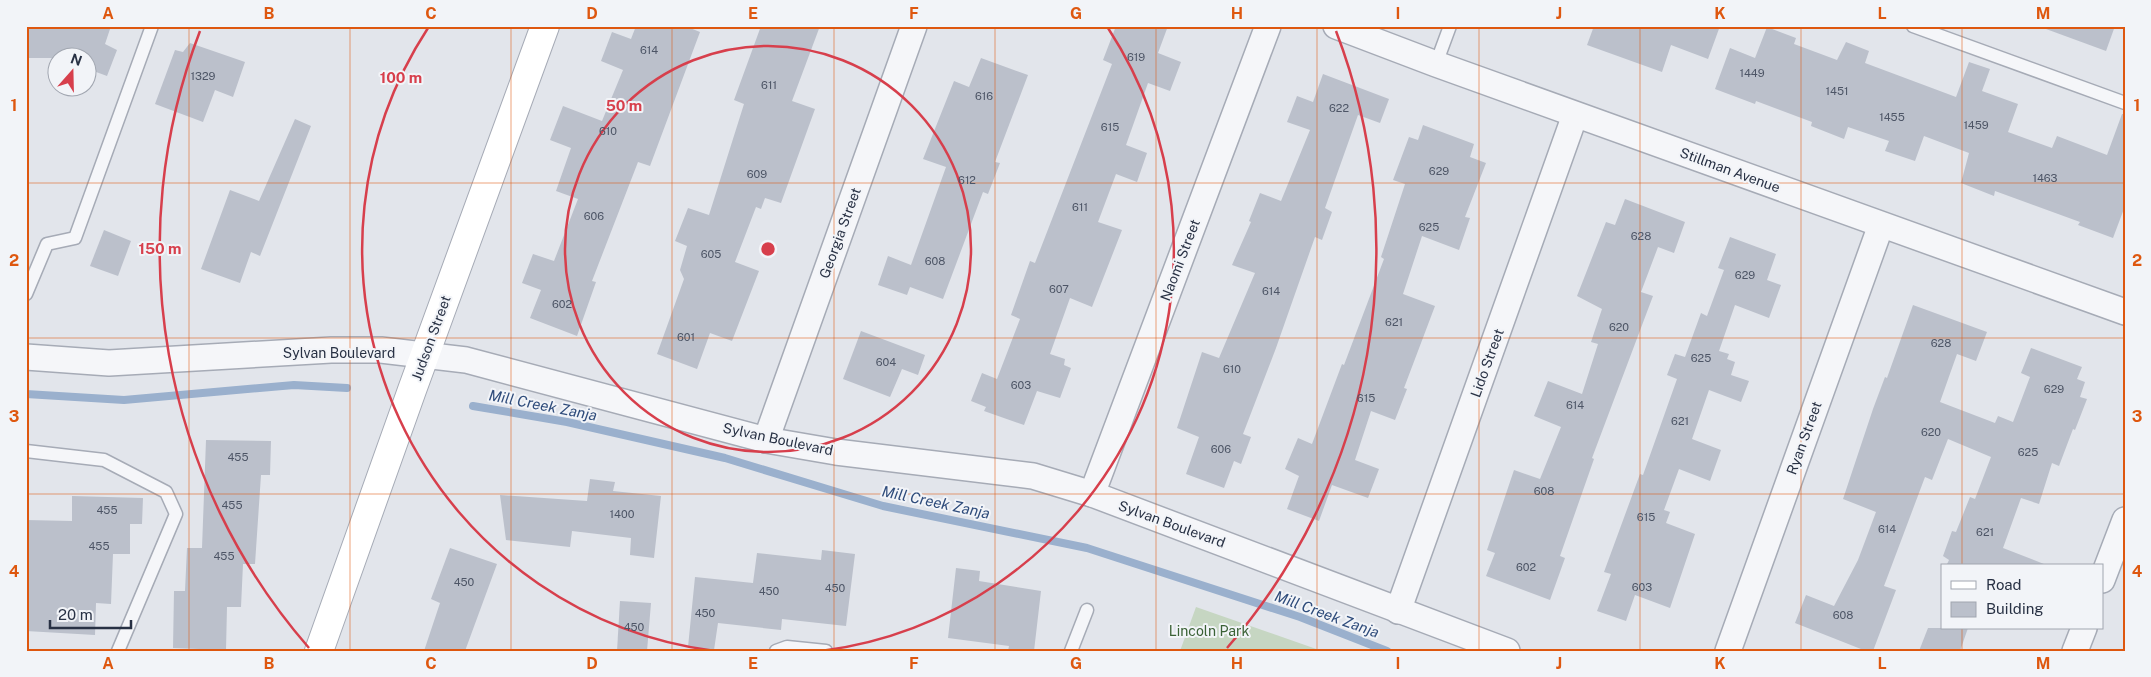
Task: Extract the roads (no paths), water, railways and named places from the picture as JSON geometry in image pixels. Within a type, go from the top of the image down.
[{"type":"main road","name":"Judson Street","points":[[319,651],[545,26]]},
{"type":"street","name":"Georgia Street","points":[[766,440],[914,26]]},
{"type":"street","name":"Naomi Street","points":[[1092,494],[1268,26]]},
{"type":"street","name":"Stillman Avenue","points":[[1336,26],[1436,64],[2125,312]]},
{"type":"street","name":"Lido Street","points":[[1398,611],[1576,114]]},
{"type":"street","name":"Ryan Street","points":[[1728,651],[1881,225]]},
{"type":"street","name":"Sylvan Boulevard","points":[[26,357],[109,363],[331,350],[381,350],[466,360],[766,440],[836,452],[1033,476],[1092,494],[1507,651]]},
{"type":"street","points":[[2104,575],[2125,520]]},
{"type":"street","points":[[2075,651],[2083,630]]},
{"type":"lane","points":[[26,294],[47,244],[75,238],[152,26]]},
{"type":"lane","points":[[1436,64],[1450,26]]},
{"type":"lane","points":[[1913,26],[2125,103]]},
{"type":"lane","points":[[26,450],[104,460],[166,492],[176,514],[118,651]]},
{"type":"lane","points":[[1071,651],[1087,610]]},
{"type":"lane","points":[[776,651],[787,647],[826,651]]},
{"type":"waterway","name":"Mill Creek Zanja","points":[[26,394],[124,400],[294,385],[347,388]]},
{"type":"waterway","name":"Mill Creek Zanja","points":[[473,406],[567,422],[725,458],[883,506],[1087,548],[1300,617],[1387,651]]},
{"type":"park label","name":"Lincoln Park","points":[[1209,631]]}]
